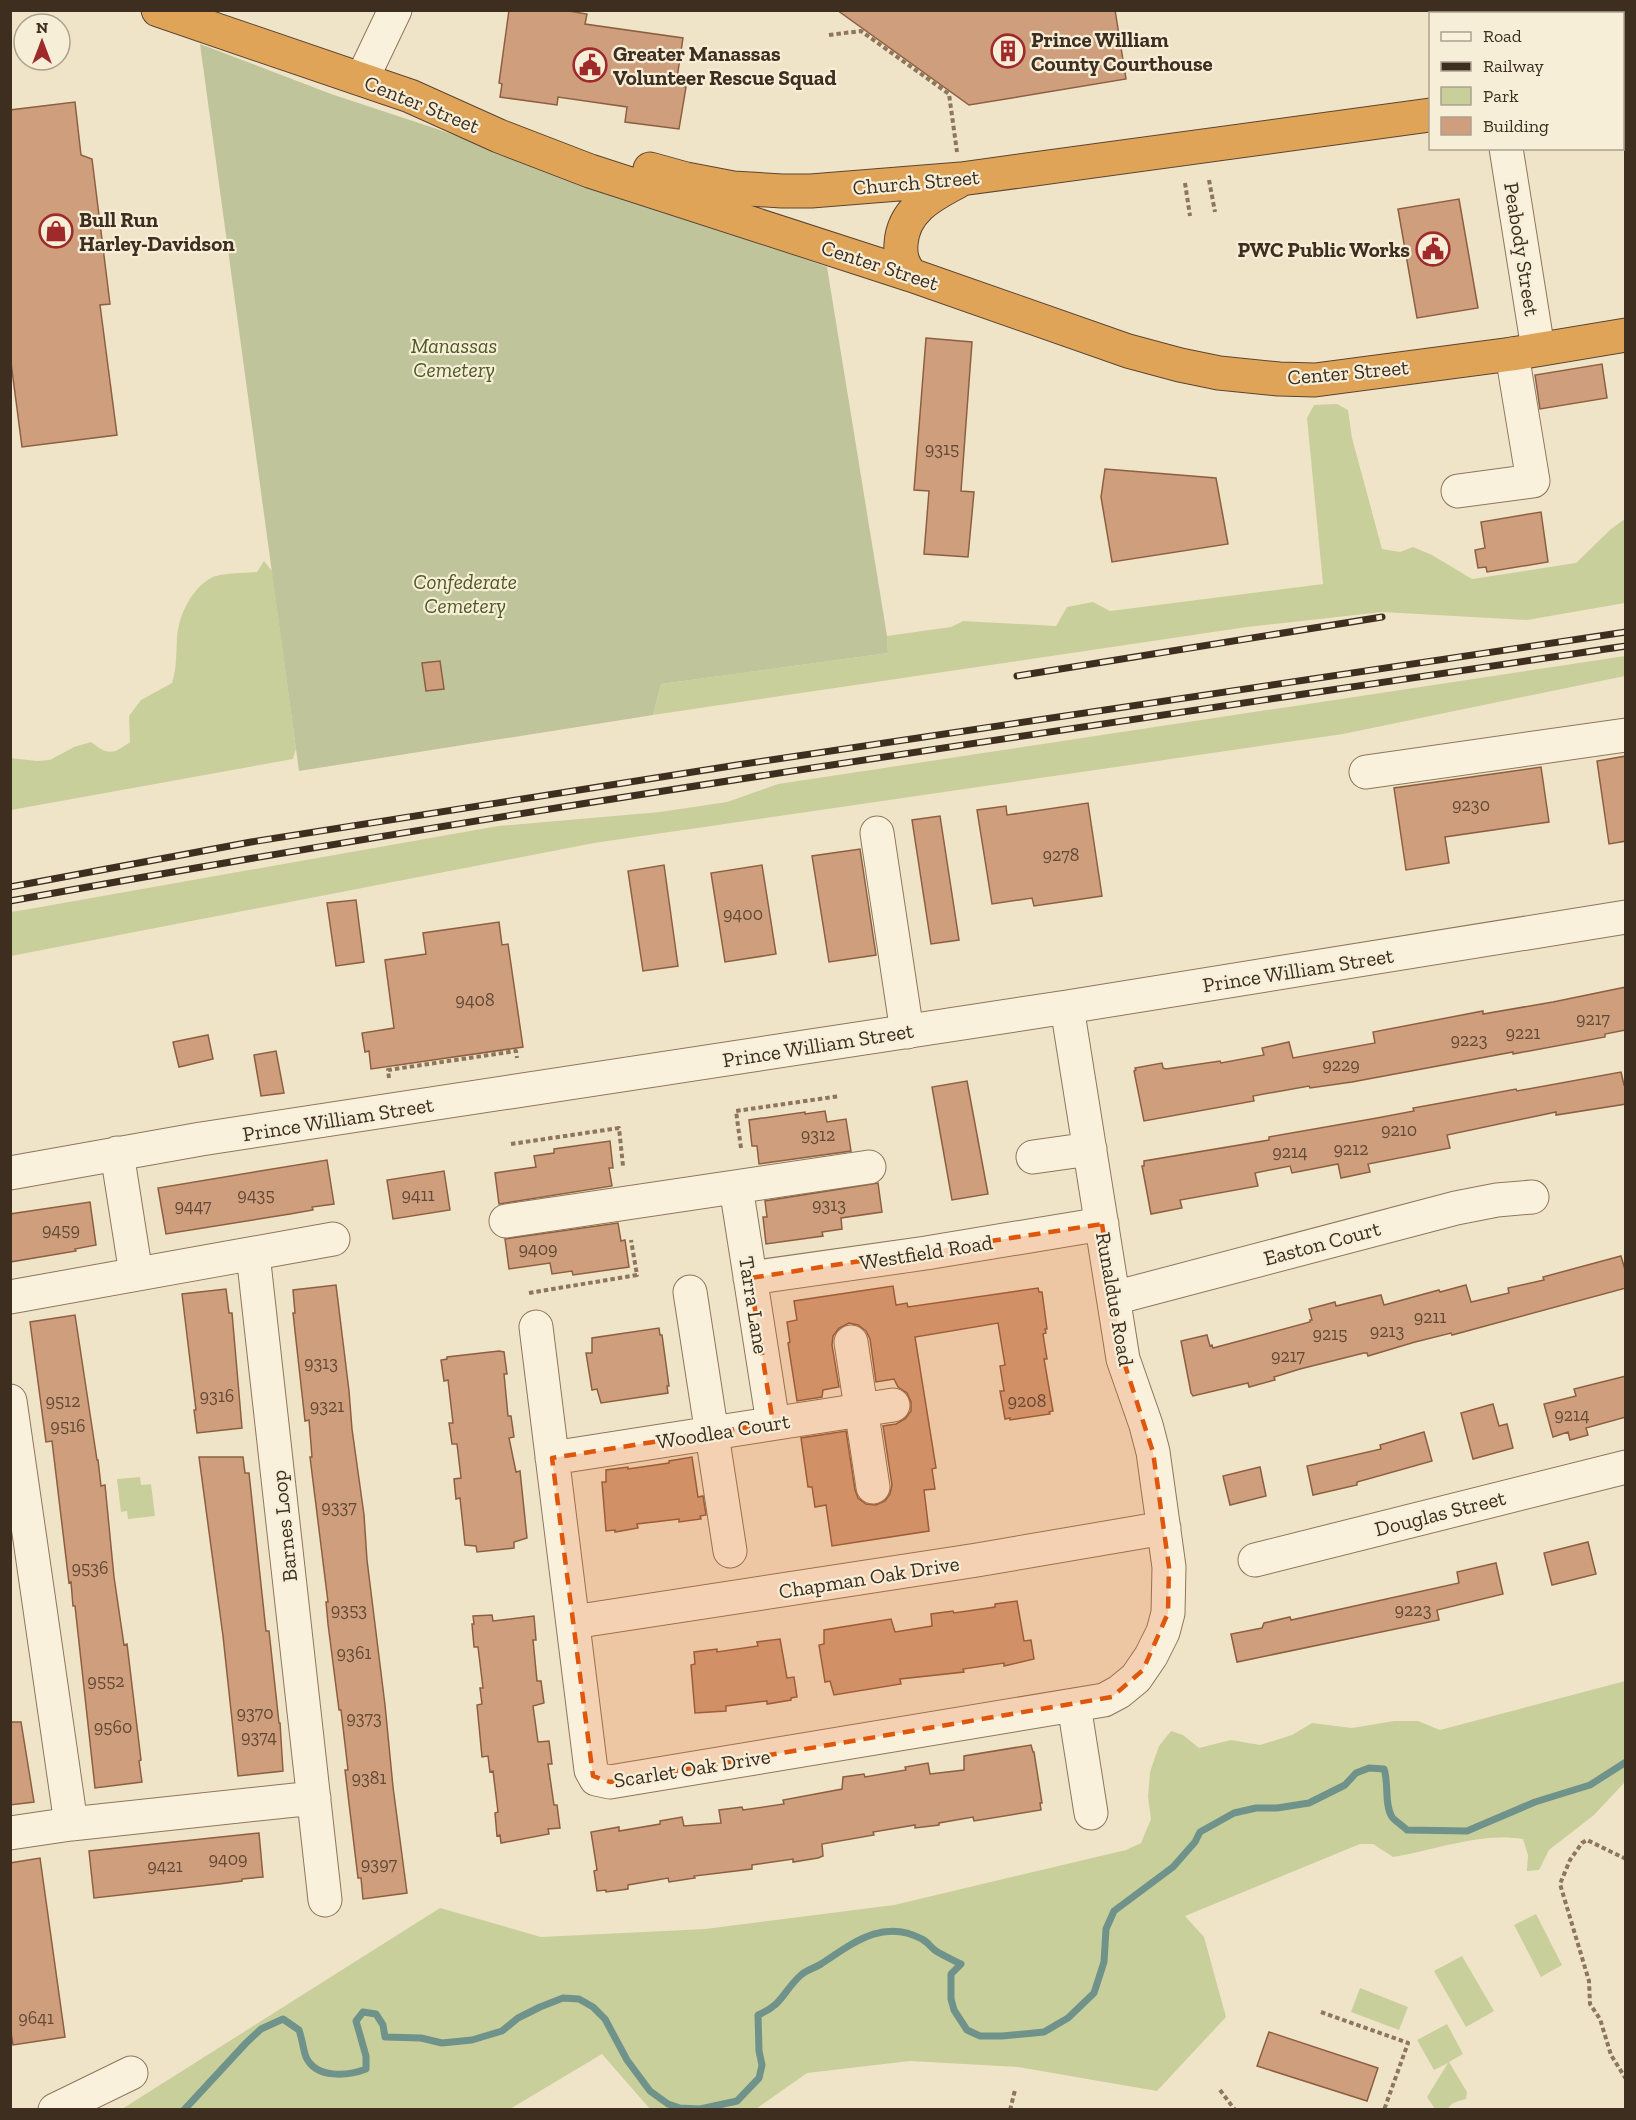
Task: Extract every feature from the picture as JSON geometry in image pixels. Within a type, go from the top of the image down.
[{"type":"highway","name":"Center Street","points":[[158,10],[410,96],[499,136],[590,171],[910,275],[1128,351],[1219,373],[1315,380],[1525,352],[1626,335]]},
{"type":"highway","name":"Church Street","points":[[410,96],[686,179],[733,188],[782,191],[811,191],[959,166],[1429,115]]},
{"type":"highway","points":[[910,275],[901,259],[904,225],[910,215],[959,166]]},
{"type":"street","points":[[362,79],[395,10]]},
{"type":"street","name":"Peabody Street","points":[[1458,491],[1533,481],[1525,352],[1506,150]]},
{"type":"street","points":[[1365,772],[1626,735]]},
{"type":"street","points":[[877,833],[907,1032]]},
{"type":"street","name":"Prince William Street","points":[[10,1173],[117,1153],[1068,1007],[1626,917]]},
{"type":"street","name":"Runaldue Road","points":[[1068,1007],[1123,1359],[1153,1452],[1169,1567],[1170,1593],[1163,1632],[1151,1656]]},
{"type":"street","points":[[1033,1157],[1090,1149]]},
{"type":"street","points":[[117,1153],[136,1274]]},
{"type":"street","points":[[506,1221],[869,1167]]},
{"type":"street","name":"Tarra Lane","points":[[736,1187],[773,1423]]},
{"type":"street","name":"Easton Court","points":[[1113,1298],[1456,1208],[1497,1200],[1532,1197]]},
{"type":"street","name":"Westfield Road","points":[[750,1278],[926,1253],[1102,1224]]},
{"type":"street","points":[[10,1297],[333,1239]]},
{"type":"street","name":"Barnes Loop","points":[[254,1254],[325,1900]]},
{"type":"street","points":[[690,1292],[730,1551]]},
{"type":"street","name":"Scarlet Oak Drive","points":[[536,1327],[591,1770],[596,1779],[604,1782],[1112,1697],[1136,1678],[1151,1656]]},
{"type":"street","points":[[851,1342],[873,1487]]},
{"type":"street","points":[[10,1401],[71,1824]]},
{"type":"street","name":"Woodlea Court","points":[[552,1458],[893,1405]]},
{"type":"street","name":"Douglas Street","points":[[1255,1560],[1626,1467]]},
{"type":"street","name":"Chapman Oak Drive","points":[[573,1622],[977,1560],[1164,1528]]},
{"type":"street","points":[[1074,1705],[1091,1814]]},
{"type":"street","points":[[10,1833],[71,1824],[314,1798]]},
{"type":"street","points":[[55,2109],[131,2073]]},
{"type":"path","points":[[829,36],[861,31],[949,94],[959,166]]},
{"type":"path","points":[[1209,180],[1215,212]]},
{"type":"path","points":[[1185,183],[1190,216]]},
{"type":"path","points":[[389,1078],[388,1070],[516,1051],[518,1059]]},
{"type":"path","points":[[741,1148],[735,1112],[840,1096]]},
{"type":"path","points":[[511,1144],[619,1128],[623,1166]]},
{"type":"path","points":[[529,1293],[637,1275],[632,1240]]},
{"type":"path","points":[[1626,1859],[1587,1840],[1582,1843],[1570,1860],[1560,1884],[1589,1981],[1590,2004],[1600,2019],[1614,2061],[1626,2079]]},
{"type":"path","points":[[1321,2012],[1408,2043],[1384,2109]]},
{"type":"path","points":[[1010,2109],[1015,2090]]},
{"type":"path","points":[[1220,2090],[1235,2109]]},
{"type":"highlighted area","points":[[1102,1224],[1123,1359],[1153,1452],[1169,1567],[1168,1613],[1143,1670],[1112,1697],[610,1782],[593,1776],[552,1458],[773,1423],[750,1278]]},
{"type":"green space","name":"Manassas Cemetery","points":[[200,44],[331,94],[434,128],[827,267],[888,653],[661,684],[653,715],[299,771]]},
{"type":"green space","points":[[1337,404],[1348,410],[1352,438],[1382,549],[1400,552],[1413,547],[1432,555],[1472,579],[1576,563],[1611,529],[1625,519],[1625,603],[1527,620],[1382,612],[1247,627],[653,715],[661,684],[888,653],[887,636],[951,627],[963,621],[1056,626],[1067,607],[1093,602],[1110,611],[1323,584],[1307,418],[1314,405]]},
{"type":"green space","points":[[264,561],[272,571],[296,749],[293,759],[11,810],[10,758],[50,760],[74,747],[91,742],[110,752],[130,742],[129,716],[141,700],[172,683],[176,666],[178,629],[183,612],[192,596],[204,583],[215,576],[257,572]]},
{"type":"green space","points":[[1625,656],[1625,676],[1343,734],[594,843],[11,956],[11,912],[498,826],[660,812],[727,802],[778,784]]},
{"type":"green space","points":[[140,1477],[141,1485],[151,1484],[155,1516],[128,1519],[127,1511],[121,1512],[117,1479]]},
{"type":"green space","points":[[1625,1681],[1625,1782],[1594,1815],[1549,1850],[1539,1870],[1527,1871],[1528,1855],[1523,1839],[1507,1837],[1474,1840],[1393,1857],[1373,1844],[1360,1844],[1185,1916],[1204,1937],[1226,2017],[1157,2091],[1018,2067],[910,2061],[807,2073],[756,2109],[650,2109],[602,2054],[510,2109],[122,2109],[440,1908],[541,1937],[705,1929],[894,1905],[1126,1850],[1141,1843],[1151,1819],[1148,1797],[1150,1772],[1159,1746],[1171,1731],[1183,1735],[1199,1748],[1231,1740],[1260,1745],[1292,1735],[1312,1723],[1352,1728],[1394,1721],[1418,1721],[1440,1730]]},
{"type":"green space","points":[[1536,1914],[1562,1965],[1541,1977],[1514,1925]]},
{"type":"green space","points":[[1462,1956],[1494,2011],[1466,2027],[1434,1971]]},
{"type":"green space","points":[[1360,1988],[1408,2007],[1399,2030],[1351,2012]]},
{"type":"green space","points":[[1447,2024],[1463,2054],[1449,2062],[1467,2092],[1466,2099],[1453,2103],[1448,2109],[1435,2109],[1427,2097],[1448,2063],[1434,2070],[1417,2040]]},
{"type":"building","name":"Greater Manassas Volunteer Rescue Squad","points":[[509,10],[563,10],[587,14],[585,24],[683,38],[676,85],[686,87],[679,129],[625,122],[627,107],[558,97],[557,105],[500,97],[502,84],[499,83]]},
{"type":"building","name":"Prince William County Courthouse","points":[[837,10],[1115,10],[1126,79],[969,105]]},
{"type":"building","name":"Bull Run Harley-Davidson","points":[[75,102],[81,155],[92,159],[110,304],[100,305],[117,435],[22,447],[10,355],[10,110]]},
{"type":"building","points":[[1459,199],[1478,308],[1417,318],[1398,209]]},
{"type":"building","points":[[926,338],[972,342],[961,491],[974,492],[968,557],[924,554],[929,491],[914,490]]},
{"type":"building","points":[[1602,364],[1607,398],[1540,409],[1535,375]]},
{"type":"building","points":[[1105,469],[1216,478],[1228,544],[1112,562],[1101,497]]},
{"type":"building","points":[[1541,512],[1548,562],[1487,572],[1486,567],[1478,568],[1475,550],[1485,548],[1481,522]]},
{"type":"building","points":[[440,661],[444,689],[426,691],[422,663]]},
{"type":"building","points":[[1626,756],[1626,841],[1609,844],[1597,761]]},
{"type":"building","points":[[1541,767],[1549,822],[1445,837],[1449,863],[1406,870],[1394,788]]},
{"type":"building","points":[[1088,803],[1102,896],[1034,906],[1032,898],[992,904],[977,810],[1006,806],[1007,815]]},
{"type":"building","points":[[940,816],[959,940],[931,944],[912,820]]},
{"type":"building","points":[[860,849],[876,955],[829,962],[812,856]]},
{"type":"building","points":[[664,865],[678,966],[643,971],[628,871]]},
{"type":"building","points":[[762,865],[776,954],[725,962],[711,873]]},
{"type":"building","points":[[356,900],[364,962],[336,966],[327,903]]},
{"type":"building","points":[[499,922],[502,945],[508,944],[523,1047],[371,1069],[369,1051],[365,1052],[362,1033],[394,1028],[385,960],[426,954],[423,933]]},
{"type":"building","points":[[1626,987],[1626,1030],[1605,1034],[1605,1037],[1352,1082],[1310,1088],[1309,1086],[1253,1096],[1254,1101],[1144,1121],[1135,1068],[1162,1063],[1163,1068],[1166,1069],[1220,1061],[1221,1063],[1264,1055],[1262,1048],[1289,1042],[1293,1058],[1375,1043],[1373,1032],[1483,1011],[1483,1014],[1553,1002]]},
{"type":"building","points":[[208,1035],[213,1059],[179,1067],[173,1042]]},
{"type":"building","points":[[276,1051],[284,1093],[261,1096],[254,1055]]},
{"type":"building","points":[[1621,1072],[1624,1085],[1626,1084],[1626,1104],[1556,1115],[1556,1112],[1447,1135],[1450,1148],[1368,1164],[1370,1172],[1341,1178],[1338,1164],[1292,1173],[1290,1166],[1255,1173],[1258,1186],[1180,1200],[1182,1208],[1151,1214],[1142,1166],[1144,1166],[1144,1161],[1269,1140],[1269,1137],[1414,1111],[1413,1108]]},
{"type":"building","points":[[967,1081],[988,1194],[952,1200],[932,1087]]},
{"type":"building","points":[[825,1111],[827,1122],[846,1119],[851,1151],[759,1164],[757,1146],[752,1146],[749,1120]]},
{"type":"building","points":[[610,1141],[613,1168],[609,1168],[612,1186],[499,1204],[495,1173],[536,1167],[534,1156],[554,1153],[554,1149]]},
{"type":"building","points":[[327,1160],[334,1204],[312,1207],[313,1210],[166,1234],[158,1188]]},
{"type":"building","points":[[444,1171],[450,1210],[393,1219],[387,1180]]},
{"type":"building","points":[[878,1183],[882,1212],[841,1218],[842,1229],[822,1232],[823,1236],[766,1244],[763,1217],[767,1217],[765,1201]]},
{"type":"building","points":[[90,1202],[96,1245],[75,1249],[76,1251],[10,1262],[10,1214]]},
{"type":"building","points":[[618,1223],[621,1241],[625,1240],[629,1267],[573,1275],[572,1271],[552,1274],[550,1263],[509,1269],[505,1239]]},
{"type":"building","points":[[1621,1256],[1626,1273],[1626,1288],[1368,1356],[1364,1353],[1300,1369],[1274,1377],[1275,1380],[1249,1387],[1248,1383],[1193,1396],[1191,1393],[1181,1341],[1207,1335],[1210,1346],[1212,1345],[1213,1348],[1310,1322],[1312,1320],[1309,1309],[1335,1302],[1336,1306],[1381,1295],[1384,1305],[1466,1285],[1471,1302],[1509,1293],[1508,1288],[1544,1280],[1543,1277]]},
{"type":"building","points":[[336,1285],[407,1893],[363,1899],[361,1878],[358,1878],[345,1770],[348,1770],[341,1710],[339,1710],[328,1624],[326,1602],[328,1602],[310,1457],[312,1457],[309,1420],[305,1421],[293,1313],[295,1313],[293,1290]]},
{"type":"building","points":[[893,1286],[896,1305],[907,1303],[908,1307],[1038,1288],[1039,1292],[1042,1292],[1047,1329],[1043,1334],[1047,1359],[1044,1359],[1053,1411],[1049,1412],[1050,1414],[1005,1419],[1000,1391],[1004,1391],[1000,1366],[1005,1365],[998,1323],[915,1337],[936,1468],[932,1469],[935,1489],[924,1490],[929,1531],[832,1546],[826,1505],[815,1507],[812,1487],[808,1487],[801,1438],[846,1431],[858,1498],[866,1504],[876,1505],[885,1501],[892,1485],[883,1426],[896,1424],[905,1419],[911,1411],[911,1402],[907,1393],[898,1387],[894,1379],[876,1382],[870,1339],[866,1331],[858,1325],[849,1323],[839,1328],[833,1336],[832,1345],[839,1387],[823,1390],[822,1397],[797,1401],[787,1322],[797,1320],[794,1301]]},
{"type":"building","points":[[226,1289],[229,1313],[232,1313],[242,1428],[197,1433],[182,1294]]},
{"type":"building","points":[[75,1315],[101,1486],[105,1485],[114,1577],[124,1645],[127,1644],[142,1782],[95,1788],[75,1606],[73,1606],[71,1582],[69,1583],[52,1441],[46,1442],[30,1322]]},
{"type":"building","points":[[659,1328],[660,1335],[662,1335],[668,1393],[601,1403],[597,1389],[592,1390],[586,1353],[592,1353],[592,1338]]},
{"type":"building","points":[[504,1352],[508,1416],[511,1416],[514,1437],[509,1438],[516,1472],[520,1471],[527,1538],[514,1542],[514,1548],[477,1552],[476,1546],[465,1545],[460,1498],[456,1499],[454,1479],[461,1478],[457,1444],[452,1444],[449,1423],[453,1423],[448,1380],[444,1381],[441,1360],[447,1357]]},
{"type":"building","points":[[1626,1376],[1626,1417],[1586,1428],[1588,1435],[1570,1440],[1568,1432],[1553,1437],[1544,1404],[1576,1396],[1574,1389]]},
{"type":"building","points":[[1493,1404],[1499,1426],[1507,1424],[1513,1448],[1473,1459],[1461,1413]]},
{"type":"building","points":[[1424,1432],[1432,1461],[1357,1482],[1357,1485],[1313,1495],[1307,1466],[1381,1449],[1380,1445]]},
{"type":"building","points":[[199,1457],[243,1457],[245,1473],[249,1473],[266,1631],[269,1631],[280,1723],[283,1771],[238,1776],[223,1636]]},
{"type":"building","points":[[692,1457],[698,1497],[703,1496],[706,1515],[700,1516],[701,1519],[637,1524],[638,1528],[615,1532],[615,1530],[606,1531],[602,1482],[606,1482],[606,1470],[669,1463],[669,1461]]},
{"type":"building","points":[[1260,1467],[1266,1496],[1230,1505],[1223,1476]]},
{"type":"building","points":[[1588,1542],[1596,1574],[1552,1585],[1544,1553]]},
{"type":"building","points":[[1496,1563],[1503,1594],[1437,1610],[1439,1620],[1237,1662],[1231,1634],[1262,1628],[1264,1623],[1290,1617],[1291,1620],[1459,1583],[1457,1572]]},
{"type":"building","points":[[1017,1601],[1024,1641],[1031,1640],[1034,1659],[1004,1666],[1004,1663],[963,1669],[964,1672],[900,1679],[901,1684],[834,1695],[830,1681],[825,1682],[819,1645],[824,1644],[824,1630],[891,1619],[895,1632],[932,1626],[931,1614],[995,1607],[995,1604]]},
{"type":"building","points":[[492,1615],[493,1621],[534,1616],[536,1640],[533,1640],[537,1681],[541,1681],[544,1703],[533,1706],[538,1742],[549,1741],[552,1764],[548,1764],[560,1828],[548,1829],[549,1834],[501,1843],[500,1835],[497,1836],[495,1813],[498,1812],[493,1771],[490,1772],[488,1756],[482,1757],[477,1705],[482,1704],[480,1688],[483,1688],[478,1647],[474,1647],[472,1624],[474,1624],[473,1616]]},
{"type":"building","points":[[780,1639],[787,1678],[794,1677],[797,1697],[767,1704],[767,1701],[726,1706],[726,1711],[695,1713],[691,1665],[695,1664],[694,1652],[717,1649],[717,1652],[758,1646],[757,1642]]},
{"type":"building","points":[[10,1722],[21,1722],[34,1802],[10,1805]]},
{"type":"building","points":[[1031,1745],[1042,1803],[1040,1803],[1041,1810],[974,1821],[973,1817],[939,1823],[939,1825],[915,1828],[915,1825],[873,1832],[874,1835],[822,1844],[823,1856],[818,1858],[752,1865],[752,1869],[694,1876],[695,1878],[669,1882],[668,1878],[628,1885],[628,1889],[597,1891],[594,1871],[597,1870],[591,1832],[619,1827],[619,1831],[660,1824],[660,1821],[682,1817],[684,1826],[721,1823],[719,1810],[742,1807],[743,1810],[784,1804],[783,1800],[842,1789],[843,1777],[864,1774],[865,1777],[906,1770],[905,1767],[928,1763],[930,1774],[964,1770],[964,1756]]},
{"type":"building","points":[[259,1833],[263,1877],[94,1898],[89,1851]]},
{"type":"building","points":[[40,1858],[65,2037],[13,2045],[10,2026],[10,1863]]},
{"type":"building","points":[[1269,2032],[1378,2068],[1367,2101],[1257,2066]]},
{"type":"waterway","points":[[184,2110],[261,2029],[283,2019],[299,2030],[306,2057],[311,2064],[325,2072],[342,2074],[366,2069],[366,2056],[356,2021],[363,2012],[376,2014],[383,2025],[385,2037],[421,2038],[442,2043],[472,2040],[502,2031],[518,2018],[563,1998],[579,1999],[593,2007],[605,2019],[627,2060],[650,2091],[668,2104],[680,2108],[700,2109],[737,2101],[759,2078],[762,2065],[759,2051],[758,2015],[773,2007],[803,1973],[857,1941],[881,1932],[908,1933],[922,1939],[936,1951],[961,1964],[951,1974],[951,1999],[954,2010],[967,2030],[980,2036],[1044,2032],[1068,2018],[1094,1993],[1104,1962],[1106,1929],[1114,1911],[1173,1867],[1195,1842],[1200,1832],[1234,1813],[1256,1808],[1277,1808],[1309,1803],[1345,1785],[1356,1773],[1369,1768],[1384,1769],[1390,1812],[1393,1819],[1407,1830],[1467,1831],[1535,1802],[1590,1785],[1626,1762]]},
{"type":"railway","points":[[1017,676],[1382,617]]},
{"type":"railway","points":[[10,887],[251,842],[737,765],[1626,632]]},
{"type":"railway","points":[[10,901],[413,831],[615,799],[1019,736],[1626,646]]},
{"type":"place","name":"Prince William County Courthouse","points":[[1008,51]]},
{"type":"place","name":"Greater Manassas Volunteer Rescue Squad","points":[[590,65]]},
{"type":"place","name":"Bull Run Harley-Davidson","points":[[56,231]]},
{"type":"place","name":"PWC Public Works","points":[[1433,249]]},
{"type":"park label","name":"Confederate Cemetery","points":[[465,593]]}]
